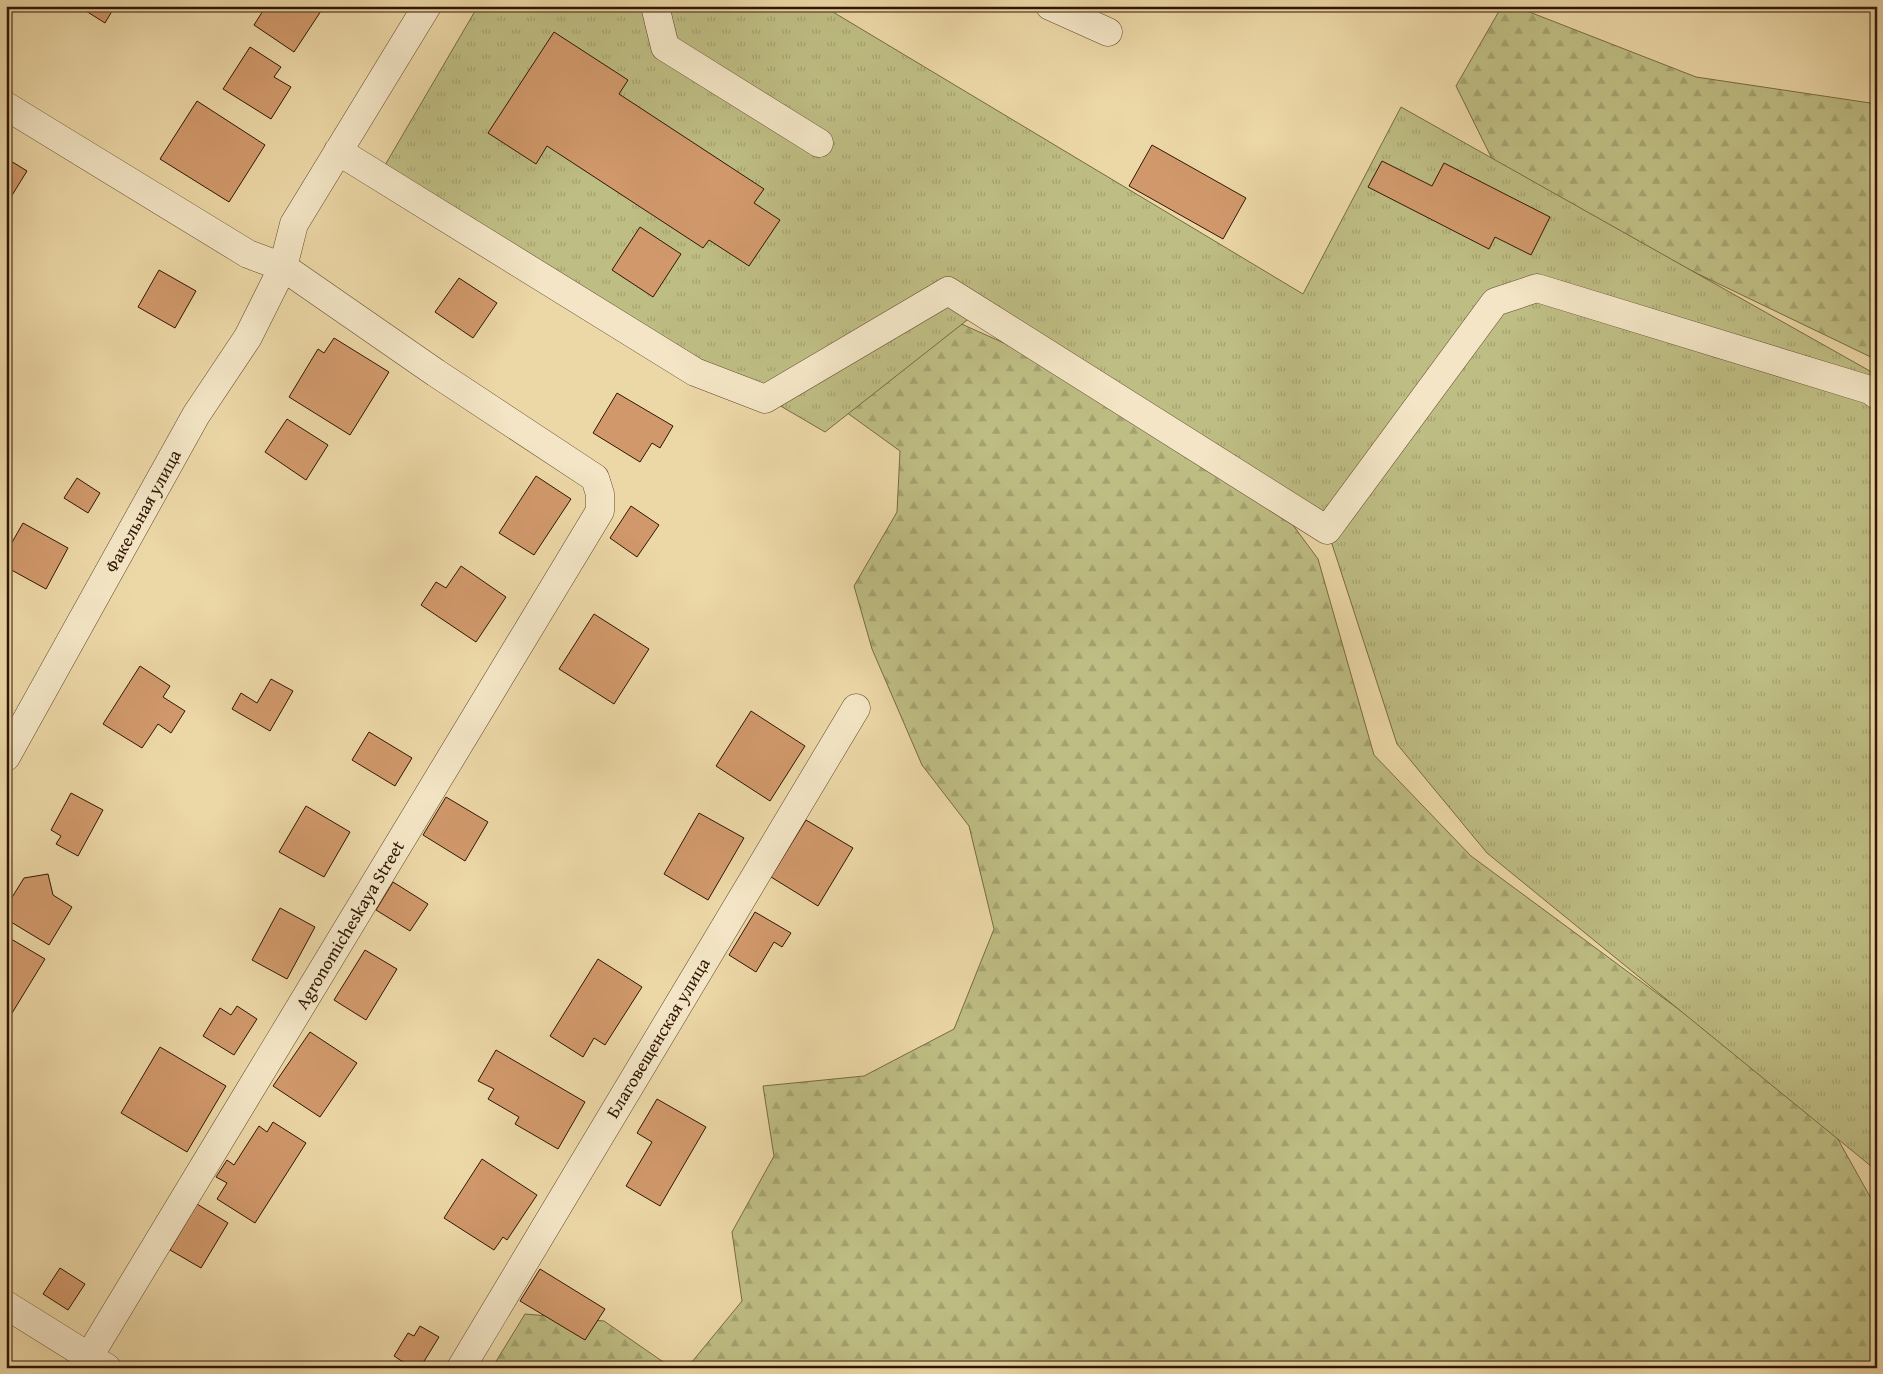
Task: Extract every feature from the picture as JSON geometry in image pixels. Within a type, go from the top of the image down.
[{"type":"street","name":"Факельная улица","points":[[6,757],[196,415],[248,336],[283,267],[294,224],[427,6]]},
{"type":"street","points":[[655,6],[665,47],[819,143]]},
{"type":"street","points":[[1050,6],[1108,32]]},
{"type":"street","points":[[6,106],[248,254],[283,267]]},
{"type":"street","points":[[338,151],[694,372],[765,399],[948,291],[1327,530],[1495,302],[1537,288],[1870,390],[1877,396]]},
{"type":"street","name":"Agronomicheskaya Street","points":[[92,1364],[600,511],[600,494],[595,478],[436,373],[283,267]]},
{"type":"street","name":"Благовещенская улица","points":[[461,1368],[856,708]]},
{"type":"street","points":[[6,1305],[92,1364]]},
{"type":"green space","points":[[478,6],[823,6],[1303,294],[1401,107],[1877,375],[1877,1171],[1487,853],[1397,744],[1332,544],[971,317],[825,432],[381,172]]},
{"type":"green space","points":[[1502,6],[1514,6],[1696,77],[1877,104],[1877,360],[1588,221],[1499,173],[1456,86]]},
{"type":"green space","points":[[948,318],[1089,381],[1262,483],[1318,559],[1374,755],[1471,856],[1826,1118],[1877,1209],[1877,1368],[687,1368],[742,1301],[732,1232],[774,1156],[763,1086],[864,1076],[954,1029],[994,929],[969,826],[922,765],[872,649],[854,586],[897,512],[900,451],[828,399]]},
{"type":"green space","points":[[525,1314],[604,1321],[672,1368],[492,1368]]},
{"type":"building","points":[[78,6],[115,6],[105,23]]},
{"type":"building","points":[[266,6],[313,6],[321,11],[294,52],[254,25]]},
{"type":"building","points":[[554,32],[628,80],[619,94],[764,189],[754,203],[780,220],[749,266],[709,240],[703,248],[547,146],[536,164],[488,133]]},
{"type":"building","points":[[250,47],[281,67],[274,77],[291,87],[271,119],[223,89]]},
{"type":"building","points":[[197,101],[265,145],[229,202],[160,159]]},
{"type":"building","points":[[1152,145],[1246,198],[1223,239],[1129,186]]},
{"type":"building","points":[[6,158],[27,171],[6,205]]},
{"type":"building","points":[[1382,161],[1432,186],[1444,163],[1550,217],[1531,255],[1495,237],[1489,249],[1368,187]]},
{"type":"building","points":[[640,227],[681,254],[653,297],[612,270]]},
{"type":"building","points":[[159,270],[196,291],[175,328],[138,307]]},
{"type":"building","points":[[459,278],[497,303],[473,338],[435,312]]},
{"type":"building","points":[[334,338],[389,372],[350,435],[289,397],[318,349],[324,353]]},
{"type":"building","points":[[617,393],[673,426],[660,448],[652,443],[640,462],[593,433]]},
{"type":"building","points":[[287,419],[328,445],[306,480],[265,452]]},
{"type":"building","points":[[536,476],[571,499],[534,555],[499,533]]},
{"type":"building","points":[[77,478],[100,493],[88,513],[64,498]]},
{"type":"building","points":[[631,506],[659,525],[637,557],[610,538]]},
{"type":"building","points":[[23,523],[68,548],[46,589],[6,567],[6,553]]},
{"type":"building","points":[[461,566],[506,597],[476,642],[421,605],[436,582],[446,588]]},
{"type":"building","points":[[594,614],[649,649],[614,704],[559,669]]},
{"type":"building","points":[[140,666],[170,686],[163,697],[185,711],[171,733],[158,724],[142,748],[103,724]]},
{"type":"building","points":[[271,679],[293,691],[270,731],[232,709],[241,693],[257,703]]},
{"type":"building","points":[[751,711],[805,746],[770,801],[716,766]]},
{"type":"building","points":[[369,732],[412,758],[395,786],[352,760]]},
{"type":"building","points":[[71,793],[103,810],[78,856],[56,844],[61,836],[51,830]]},
{"type":"building","points":[[446,797],[488,822],[465,861],[423,835]]},
{"type":"building","points":[[306,806],[350,832],[324,877],[279,852]]},
{"type":"building","points":[[699,813],[744,838],[708,900],[664,874]]},
{"type":"building","points":[[806,820],[853,848],[818,906],[771,877]]},
{"type":"building","points":[[48,874],[53,895],[72,907],[49,945],[6,919],[6,907],[24,878]]},
{"type":"building","points":[[393,882],[428,904],[410,931],[376,910]]},
{"type":"building","points":[[280,908],[315,927],[287,979],[252,960]]},
{"type":"building","points":[[755,912],[791,933],[782,947],[774,942],[756,972],[729,955]]},
{"type":"building","points":[[6,936],[45,959],[6,1023]]},
{"type":"building","points":[[365,950],[397,969],[366,1020],[334,1000]]},
{"type":"building","points":[[598,959],[642,987],[605,1045],[594,1038],[583,1057],[550,1036]]},
{"type":"building","points":[[237,1006],[257,1019],[234,1055],[203,1036],[220,1008],[231,1015]]},
{"type":"building","points":[[310,1032],[357,1063],[320,1117],[273,1086]]},
{"type":"building","points":[[160,1047],[226,1086],[187,1152],[121,1113]]},
{"type":"building","points":[[496,1050],[585,1102],[558,1149],[515,1124],[519,1117],[488,1099],[494,1089],[478,1081]]},
{"type":"building","points":[[657,1099],[706,1127],[660,1206],[626,1186],[652,1142],[637,1133]]},
{"type":"building","points":[[273,1122],[306,1143],[255,1223],[217,1199],[227,1183],[216,1177],[227,1160],[234,1165],[259,1126],[267,1132]]},
{"type":"building","points":[[482,1159],[537,1195],[507,1240],[503,1237],[494,1250],[444,1218]]},
{"type":"building","points":[[197,1204],[228,1223],[201,1268],[170,1250]]},
{"type":"building","points":[[60,1268],[85,1284],[68,1310],[43,1294]]},
{"type":"building","points":[[540,1269],[605,1309],[585,1340],[520,1301]]},
{"type":"building","points":[[420,1326],[439,1337],[420,1368],[412,1368],[394,1356],[408,1333],[414,1336]]}]
